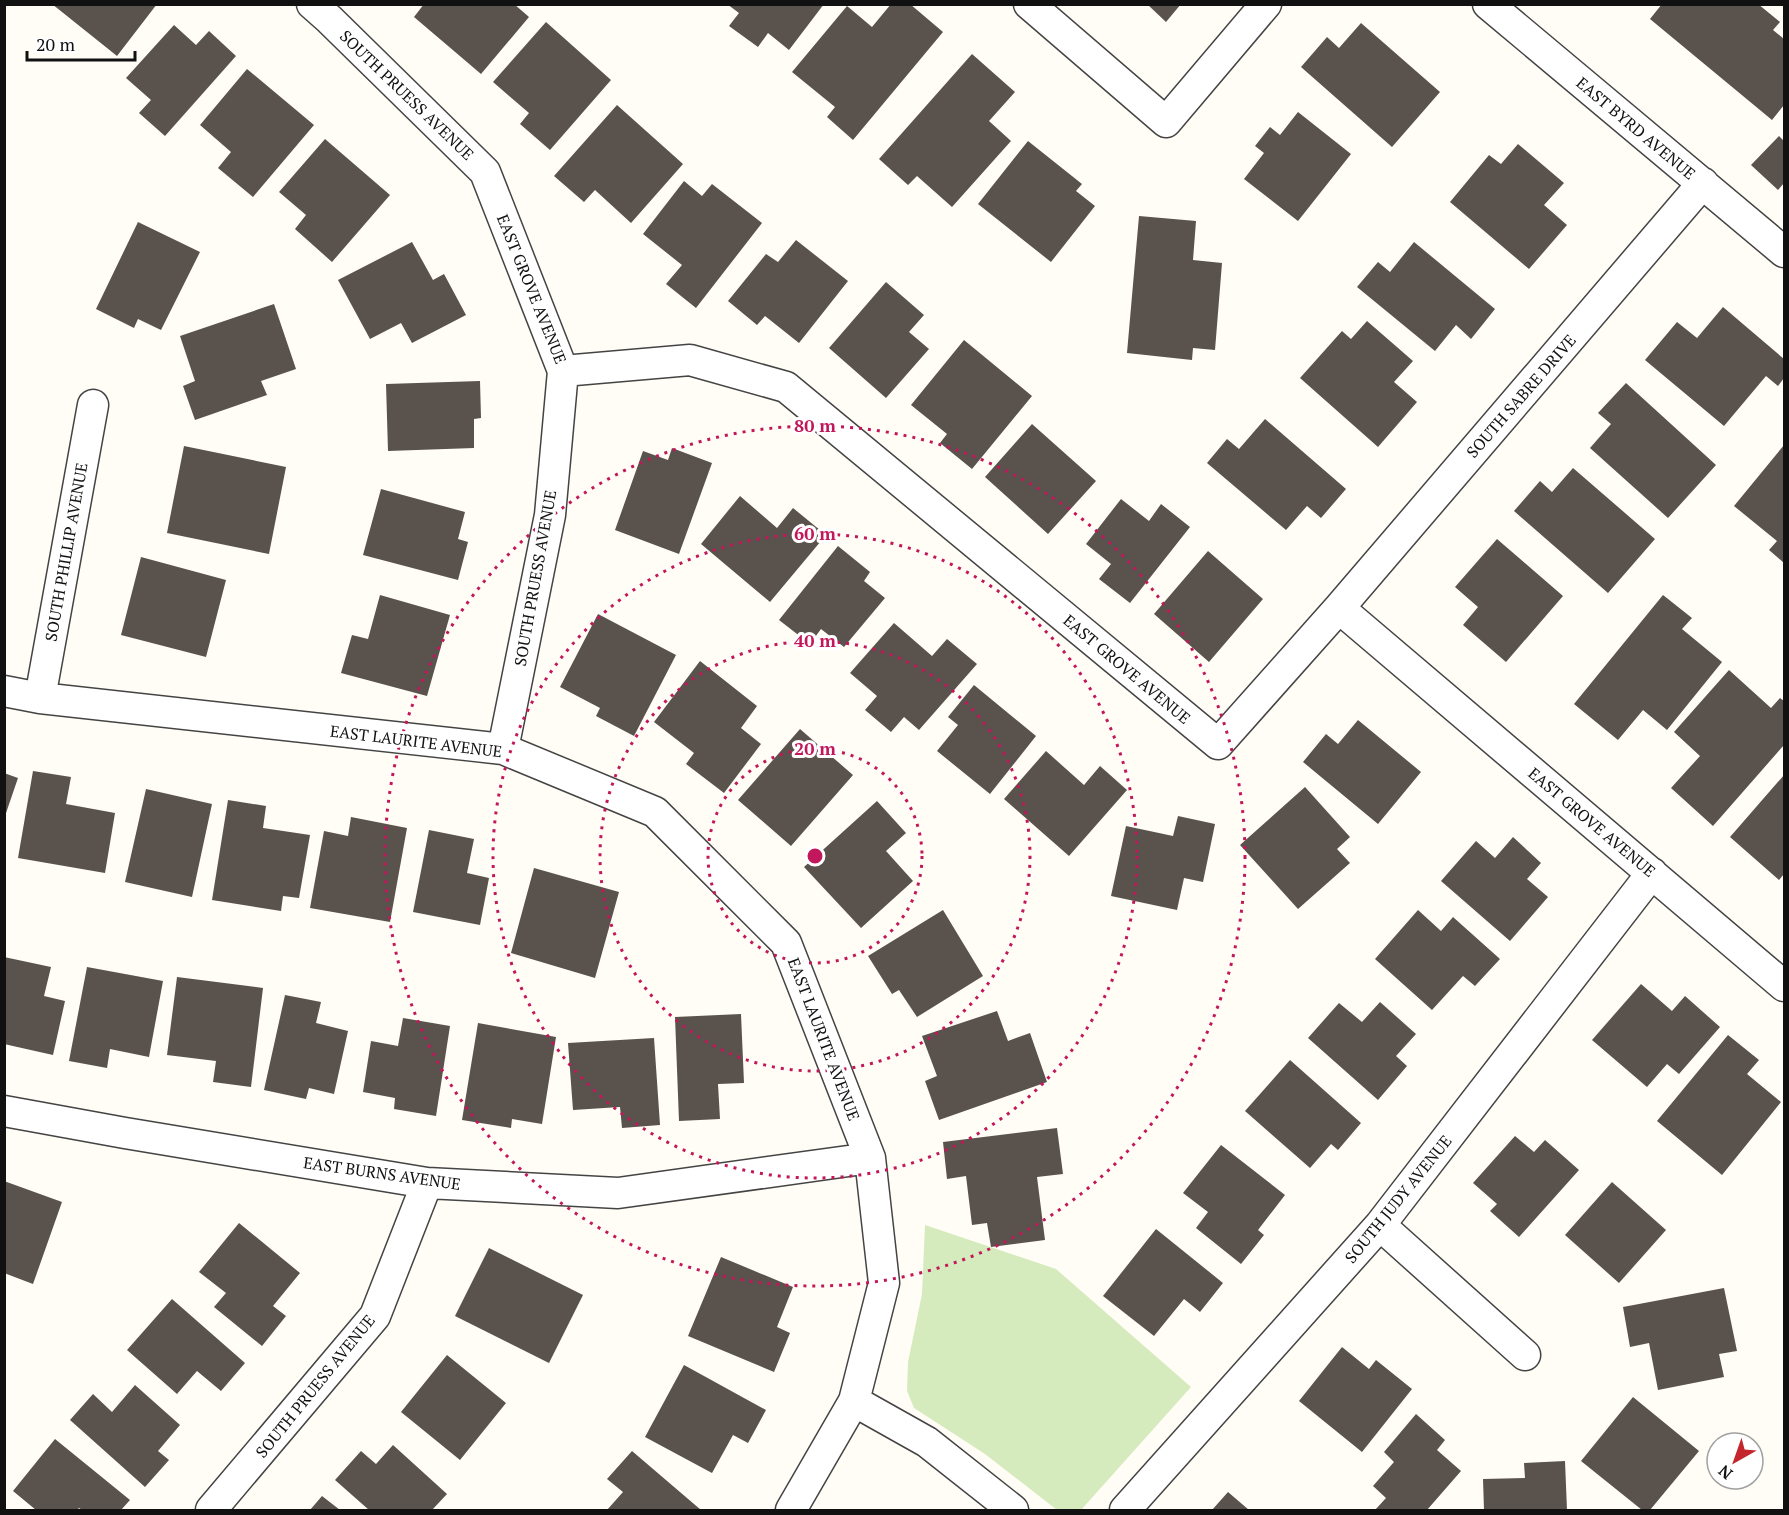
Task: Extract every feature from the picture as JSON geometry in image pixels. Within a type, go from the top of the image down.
[{"type":"street","points":[[1029,4],[1166,122],[1266,4]]},
{"type":"street","name":"EAST BYRD AVENUE","points":[[1488,4],[1785,252]]},
{"type":"street","name":"SOUTH PRUESS AVENUE","points":[[327,9],[485,172]]},
{"type":"street","name":"EAST GROVE AVENUE","points":[[485,172],[563,371],[690,360],[786,387],[1218,744],[1339,608],[1785,986]]},
{"type":"street","name":"SOUTH SABRE DRIVE","points":[[1339,608],[1703,183]]},
{"type":"street","name":"SOUTH PRUESS AVENUE","points":[[503,749],[550,514],[563,371]]},
{"type":"street","name":"SOUTH PHILLIP AVENUE","points":[[40,698],[93,405]]},
{"type":"street","name":"EAST LAURITE AVENUE","points":[[4,691],[40,698],[503,749],[655,812],[786,943],[870,1158],[884,1282],[854,1401],[791,1510]]},
{"type":"street","name":"SOUTH JUDY AVENUE","points":[[1125,1510],[1380,1225],[1652,873]]},
{"type":"street","name":"EAST BURNS AVENUE","points":[[4,1111],[427,1183],[618,1193],[870,1158]]},
{"type":"street","name":"SOUTH PRUESS AVENUE","points":[[211,1510],[375,1316],[427,1183]]},
{"type":"street","points":[[1380,1225],[1525,1355]]},
{"type":"street","points":[[854,1401],[927,1442],[1012,1510]]},
{"type":"green space","points":[[925,1225],[1056,1269],[1191,1387],[1081,1510],[1057,1510],[985,1454],[914,1408],[907,1391],[908,1362],[922,1294]]},
{"type":"building","points":[[52,4],[157,4],[117,56]]},
{"type":"building","points":[[424,4],[514,4],[529,17],[481,74],[414,17]]},
{"type":"building","points":[[727,4],[824,4],[789,50],[768,33],[758,47],[729,26],[739,13]]},
{"type":"building","points":[[891,4],[910,4],[943,32],[853,140],[827,117],[835,107],[792,72],[847,6],[872,27]]},
{"type":"building","points":[[1147,4],[1181,4],[1166,22]]},
{"type":"building","points":[[1662,4],[1758,4],[1780,22],[1773,30],[1784,39],[1784,105],[1772,120],[1650,19]]},
{"type":"building","points":[[546,22],[611,80],[550,150],[520,124],[529,113],[493,82]]},
{"type":"building","points":[[1361,23],[1440,92],[1392,147],[1301,67],[1327,37],[1339,48]]},
{"type":"building","points":[[174,25],[196,45],[209,31],[236,56],[165,136],[139,113],[151,100],[126,78]]},
{"type":"building","points":[[972,54],[1015,92],[989,121],[1011,141],[952,207],[917,176],[908,185],[879,159]]},
{"type":"building","points":[[247,69],[314,125],[253,197],[218,168],[231,152],[200,125]]},
{"type":"building","points":[[617,105],[683,164],[631,223],[595,190],[584,202],[554,176]]},
{"type":"building","points":[[1298,112],[1351,154],[1298,221],[1244,179],[1264,153],[1255,146],[1270,127],[1280,135]]},
{"type":"building","points":[[1779,136],[1784,141],[1784,183],[1778,190],[1751,165]]},
{"type":"building","points":[[325,139],[390,195],[332,262],[295,229],[306,215],[279,192]]},
{"type":"building","points":[[1028,141],[1082,184],[1076,191],[1095,206],[1051,262],[978,204]]},
{"type":"building","points":[[1518,144],[1564,183],[1544,205],[1567,225],[1529,269],[1450,202],[1489,155],[1501,164]]},
{"type":"building","points":[[684,181],[702,196],[712,184],[762,223],[696,308],[666,284],[682,265],[643,234]]},
{"type":"building","points":[[1139,216],[1196,221],[1193,260],[1222,263],[1215,350],[1193,348],[1192,360],[1127,353]]},
{"type":"building","points":[[138,222],[200,252],[161,330],[138,319],[134,328],[96,309]]},
{"type":"building","points":[[796,240],[848,281],[799,343],[765,316],[757,325],[728,301],[766,254],[778,262]]},
{"type":"building","points":[[412,242],[433,280],[444,274],[466,315],[412,343],[401,323],[370,339],[338,280]]},
{"type":"building","points":[[1414,242],[1495,309],[1471,339],[1456,325],[1435,351],[1357,287],[1378,262],[1390,272]]},
{"type":"building","points":[[886,282],[924,315],[909,332],[929,349],[886,398],[829,348]]},
{"type":"building","points":[[274,304],[296,369],[261,381],[267,395],[195,420],[183,386],[195,381],[180,336]]},
{"type":"building","points":[[1723,307],[1784,359],[1784,378],[1778,386],[1766,376],[1724,426],[1645,360],[1677,322],[1697,338]]},
{"type":"building","points":[[1367,321],[1413,361],[1394,382],[1417,402],[1378,447],[1300,378],[1342,331],[1351,339]]},
{"type":"building","points":[[964,340],[1032,396],[972,469],[940,443],[947,434],[911,405]]},
{"type":"building","points":[[480,381],[481,418],[474,419],[474,448],[388,451],[386,384]]},
{"type":"building","points":[[1626,383],[1716,465],[1668,518],[1590,448],[1611,424],[1598,413]]},
{"type":"building","points":[[1265,419],[1346,489],[1321,518],[1307,506],[1286,530],[1207,463],[1227,439],[1239,449]]},
{"type":"building","points":[[1032,424],[1096,481],[1048,534],[985,477]]},
{"type":"building","points":[[1784,445],[1784,563],[1769,550],[1777,541],[1734,506]]},
{"type":"building","points":[[184,446],[286,467],[269,554],[167,533]]},
{"type":"building","points":[[672,448],[712,463],[679,554],[615,530],[643,451],[668,460]]},
{"type":"building","points":[[1573,468],[1655,539],[1608,593],[1514,511],[1540,481],[1552,492]]},
{"type":"building","points":[[381,489],[465,512],[458,539],[468,542],[458,580],[363,555]]},
{"type":"building","points":[[740,496],[777,528],[793,508],[826,535],[770,602],[701,544]]},
{"type":"building","points":[[1121,499],[1149,521],[1161,504],[1190,527],[1130,603],[1099,579],[1111,564],[1086,544]]},
{"type":"building","points":[[1497,539],[1563,596],[1506,662],[1463,625],[1478,607],[1455,587]]},
{"type":"building","points":[[838,546],[870,572],[864,581],[885,598],[844,647],[821,629],[810,644],[779,620]]},
{"type":"building","points":[[1208,551],[1263,599],[1209,662],[1154,614]]},
{"type":"building","points":[[141,557],[226,580],[206,657],[121,635]]},
{"type":"building","points":[[380,595],[450,615],[427,696],[341,673],[352,635],[368,639]]},
{"type":"building","points":[[1663,595],[1692,618],[1682,629],[1722,662],[1667,730],[1643,710],[1618,740],[1574,704]]},
{"type":"building","points":[[598,614],[676,655],[634,736],[596,716],[600,708],[560,687]]},
{"type":"building","points":[[894,623],[932,656],[947,639],[977,664],[919,730],[904,717],[891,732],[865,710],[877,696],[850,673]]},
{"type":"building","points":[[700,661],[757,706],[741,728],[761,744],[724,793],[686,764],[694,753],[654,722]]},
{"type":"building","points":[[1729,670],[1771,708],[1780,698],[1784,701],[1784,745],[1713,826],[1671,788],[1700,756],[1674,732]]},
{"type":"building","points":[[974,685],[1036,736],[990,794],[937,751],[958,725],[948,717]]},
{"type":"building","points":[[1358,720],[1421,772],[1378,824],[1303,762],[1326,734],[1338,744]]},
{"type":"building","points":[[800,729],[853,775],[791,846],[738,800]]},
{"type":"building","points":[[1046,751],[1084,785],[1100,766],[1127,790],[1069,856],[1004,799]]},
{"type":"building","points":[[33,771],[71,777],[66,804],[115,813],[105,873],[18,858]]},
{"type":"building","points":[[4,773],[18,778],[5,816],[4,816]]},
{"type":"building","points":[[1784,775],[1784,874],[1779,880],[1730,837]]},
{"type":"building","points":[[1305,787],[1350,837],[1337,849],[1350,863],[1298,909],[1240,845]]},
{"type":"building","points":[[146,789],[212,804],[192,897],[125,882]]},
{"type":"building","points":[[228,800],[266,806],[263,828],[310,835],[299,898],[283,896],[281,911],[212,900]]},
{"type":"building","points":[[877,801],[906,833],[886,851],[913,881],[861,928],[804,867]]},
{"type":"building","points":[[1178,816],[1215,824],[1203,882],[1184,878],[1177,910],[1111,896],[1126,826],[1173,836]]},
{"type":"building","points":[[351,817],[407,828],[390,922],[310,908],[324,831],[348,836]]},
{"type":"building","points":[[429,830],[474,839],[467,873],[489,878],[480,925],[413,912]]},
{"type":"building","points":[[1513,837],[1541,863],[1527,879],[1548,897],[1510,941],[1441,881],[1476,841],[1495,858]]},
{"type":"building","points":[[534,868],[619,892],[595,978],[511,953]]},
{"type":"building","points":[[943,910],[983,976],[917,1017],[899,990],[892,994],[868,956]]},
{"type":"building","points":[[1418,910],[1441,931],[1453,917],[1500,959],[1475,986],[1463,976],[1432,1010],[1375,959]]},
{"type":"building","points":[[4,957],[51,967],[44,996],[65,1001],[53,1055],[4,1044]]},
{"type":"building","points":[[87,967],[163,981],[149,1057],[110,1049],[107,1068],[69,1061]]},
{"type":"building","points":[[177,977],[263,988],[251,1087],[213,1082],[216,1061],[167,1055]]},
{"type":"building","points":[[1641,984],[1672,1011],[1685,996],[1720,1027],[1679,1074],[1667,1064],[1647,1087],[1592,1040]]},
{"type":"building","points":[[285,995],[321,1002],[316,1023],[348,1031],[334,1094],[309,1088],[306,1099],[264,1090]]},
{"type":"building","points":[[1380,1002],[1416,1034],[1396,1056],[1407,1066],[1378,1100],[1308,1038],[1339,1003],[1362,1022]]},
{"type":"building","points":[[997,1011],[1008,1041],[1030,1033],[1047,1082],[939,1120],[925,1081],[937,1076],[922,1036]]},
{"type":"building","points":[[741,1014],[744,1083],[718,1084],[720,1119],[679,1121],[675,1017]]},
{"type":"building","points":[[403,1018],[450,1026],[436,1116],[394,1109],[395,1098],[363,1092],[371,1041],[398,1046]]},
{"type":"building","points":[[478,1023],[556,1037],[542,1124],[512,1119],[511,1128],[462,1120]]},
{"type":"building","points":[[1728,1035],[1759,1060],[1747,1074],[1781,1102],[1722,1175],[1657,1121]]},
{"type":"building","points":[[654,1038],[660,1125],[622,1128],[620,1107],[573,1110],[568,1043]]},
{"type":"building","points":[[1290,1060],[1361,1123],[1338,1150],[1331,1144],[1310,1168],[1245,1111]]},
{"type":"building","points":[[1057,1128],[1063,1174],[1037,1177],[1045,1240],[991,1247],[987,1223],[972,1225],[966,1176],[947,1179],[943,1142]]},
{"type":"building","points":[[1515,1136],[1534,1152],[1545,1140],[1579,1170],[1519,1237],[1490,1211],[1497,1204],[1473,1183]]},
{"type":"building","points":[[1221,1145],[1285,1195],[1258,1230],[1264,1235],[1241,1264],[1196,1228],[1208,1212],[1183,1193]]},
{"type":"building","points":[[4,1181],[62,1202],[33,1284],[4,1273]]},
{"type":"building","points":[[1612,1182],[1666,1230],[1619,1283],[1565,1235]]},
{"type":"building","points":[[239,1223],[300,1273],[273,1306],[286,1316],[262,1346],[214,1307],[226,1293],[199,1272]]},
{"type":"building","points":[[1156,1229],[1223,1283],[1200,1312],[1184,1299],[1154,1336],[1103,1296]]},
{"type":"building","points":[[489,1248],[583,1295],[549,1363],[455,1316]]},
{"type":"building","points":[[721,1257],[793,1287],[777,1327],[790,1333],[774,1372],[688,1336]]},
{"type":"building","points":[[1724,1288],[1737,1351],[1719,1354],[1724,1377],[1658,1390],[1649,1343],[1630,1347],[1623,1307]]},
{"type":"building","points":[[172,1299],[245,1363],[221,1391],[197,1371],[177,1394],[127,1350]]},
{"type":"building","points":[[1342,1347],[1369,1369],[1376,1360],[1412,1389],[1362,1452],[1299,1401]]},
{"type":"building","points":[[447,1355],[506,1403],[460,1460],[401,1412]]},
{"type":"building","points":[[684,1365],[766,1410],[748,1443],[733,1435],[712,1473],[645,1437]]},
{"type":"building","points":[[135,1385],[180,1425],[158,1451],[169,1460],[145,1487],[70,1420],[93,1394],[112,1412]]},
{"type":"building","points":[[1633,1397],[1699,1451],[1650,1510],[1642,1510],[1581,1461]]},
{"type":"building","points":[[1416,1414],[1445,1440],[1437,1450],[1461,1471],[1427,1510],[1375,1510],[1386,1498],[1373,1486],[1394,1462],[1384,1452]]},
{"type":"building","points":[[55,1439],[130,1500],[121,1510],[82,1510],[79,1508],[77,1510],[36,1510],[13,1491]]},
{"type":"building","points":[[393,1445],[447,1494],[432,1510],[369,1510],[335,1480],[361,1451],[376,1464]]},
{"type":"building","points":[[632,1451],[701,1510],[607,1510],[623,1492],[607,1479]]},
{"type":"building","points":[[1565,1461],[1567,1510],[1484,1510],[1483,1479],[1525,1478],[1524,1463]]},
{"type":"building","points":[[1228,1492],[1249,1510],[1212,1510]]},
{"type":"building","points":[[322,1496],[340,1510],[310,1510]]}]
